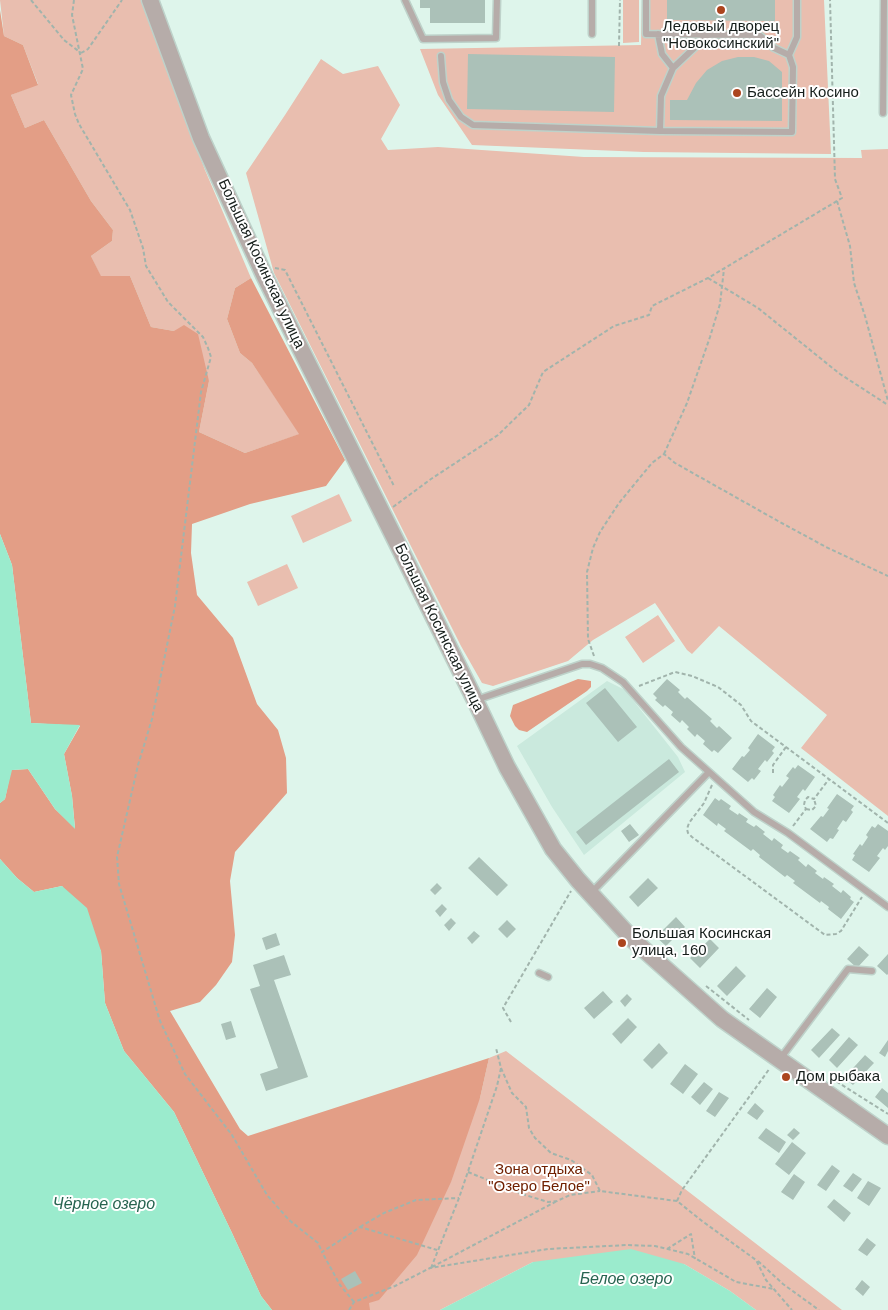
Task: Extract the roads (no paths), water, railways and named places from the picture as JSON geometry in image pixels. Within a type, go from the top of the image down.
[{"type":"street","name":"Большая Косинская улица","points":[[150,0],[201,138],[264,275],[507,767],[554,849],[591,894],[632,939],[722,1019],[888,1136]]},
{"type":"lane","points":[[405,0],[423,39],[496,38],[496,0]]},
{"type":"lane","points":[[592,0],[592,34]]},
{"type":"lane","points":[[646,0],[646,34],[759,35],[774,48],[789,55]]},
{"type":"lane","points":[[441,56],[443,82],[449,100],[460,117],[473,125],[660,131],[792,132],[793,67],[789,55],[797,37],[796,0]]},
{"type":"lane","points":[[883,114],[884,0]]},
{"type":"lane","points":[[658,34],[662,54],[673,68]]},
{"type":"lane","points":[[660,131],[661,96],[673,68],[709,34]]},
{"type":"lane","points":[[475,700],[582,664],[598,666],[623,682],[680,747],[754,812],[788,833],[888,908]]},
{"type":"lane","points":[[591,894],[709,772]]},
{"type":"lane","points":[[778,1059],[848,969],[872,970]]},
{"type":"lane","points":[[539,973],[548,977]]},
{"type":"water","points":[[0,534],[12,565],[31,723],[80,725],[64,754],[72,796],[75,829],[55,809],[28,769],[12,770],[5,799],[0,803]]},
{"type":"water","name":"Чёрное озеро","points":[[0,859],[17,878],[34,892],[62,886],[87,908],[101,951],[105,1003],[124,1051],[174,1112],[261,1296],[272,1310],[0,1310]]},
{"type":"water","name":"Белое озеро","points":[[631,1249],[684,1264],[730,1291],[756,1310],[440,1310],[533,1262]]},
{"type":"place","name":"Ледовый дворец \"Новокосинский\"","points":[[721,10]]},
{"type":"place","name":"Бассейн Косино","points":[[737,93]]},
{"type":"place","name":"Большая Косинская улица, 160","points":[[622,943]]},
{"type":"place","name":"Дом рыбака","points":[[786,1077]]},
{"type":"park label","name":"Зона отдыха \"Озеро Белое\"","points":[[539,1178]]}]
